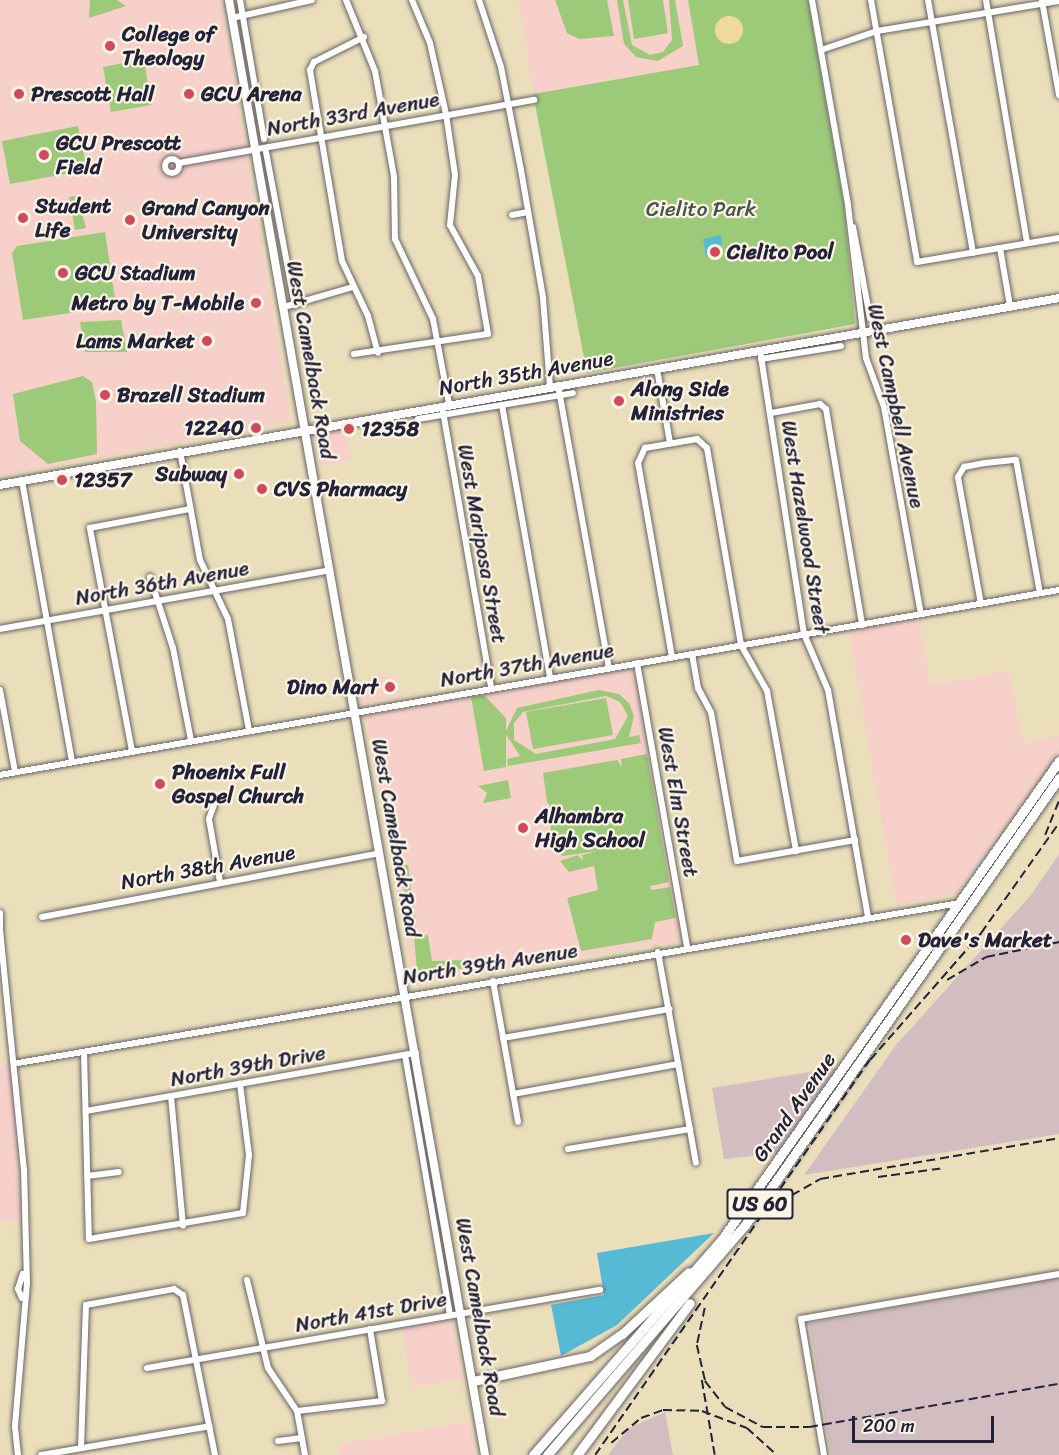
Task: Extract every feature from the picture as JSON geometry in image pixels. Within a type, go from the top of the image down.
[{"type":"highway","name":"Grand Avenue","points":[[533,1455],[714,1250],[1059,761]]},
{"type":"highway","name":"Grand Avenue","points":[[547,1455],[710,1271],[1059,778]]},
{"type":"highway","points":[[473,1381],[590,1356],[622,1334],[714,1250]]},
{"type":"highway","points":[[577,1455],[710,1271]]},
{"type":"main road","name":"West Camelback Road","points":[[229,0],[381,852],[485,1455]]},
{"type":"main road","name":"North 35th Avenue","points":[[0,484],[554,386],[760,355],[862,333],[1059,298]]},
{"type":"street","points":[[240,0],[264,139]]},
{"type":"street","points":[[232,18],[312,0]]},
{"type":"street","name":"West Mariposa Street","points":[[345,0],[364,37],[385,125],[395,238],[424,296],[438,343],[446,405],[444,415],[491,688]]},
{"type":"street","points":[[354,354],[378,353],[488,334],[478,276],[450,225],[455,175],[446,114],[430,43],[412,0]]},
{"type":"street","points":[[479,0],[508,104],[528,212],[554,386],[560,395],[609,668]]},
{"type":"street","name":"West Campbell Avenue","points":[[812,0],[870,318]]},
{"type":"street","points":[[871,0],[917,262],[1059,238]]},
{"type":"street","points":[[928,0],[973,253]]},
{"type":"street","points":[[986,0],[1027,243]]},
{"type":"street","points":[[821,50],[877,31],[1059,1]]},
{"type":"street","points":[[1042,2],[1059,95]]},
{"type":"street","points":[[364,37],[310,66],[324,136],[340,251],[353,287],[368,316],[378,353]]},
{"type":"street","points":[[244,82],[254,80]]},
{"type":"street","name":"North 33rd Avenue","points":[[178,163],[534,100]]},
{"type":"street","name":"West Camelback Road","points":[[266,152],[295,305]]},
{"type":"street","name":"West Campbell Avenue","points":[[848,205],[862,333],[884,407],[921,614]]},
{"type":"street","points":[[512,215],[528,212]]},
{"type":"street","points":[[270,229],[280,227]]},
{"type":"street","points":[[1000,248],[1010,306]]},
{"type":"street","points":[[284,307],[353,287]]},
{"type":"street","points":[[760,355],[842,346]]},
{"type":"street","name":"West Hazelwood Street","points":[[760,355],[771,413],[804,634],[828,690],[868,916]]},
{"type":"street","points":[[657,369],[670,442]]},
{"type":"street","name":"North 35th Avenue","points":[[418,419],[573,393]]},
{"type":"street","points":[[771,413],[824,404],[862,625]]},
{"type":"street","points":[[502,405],[550,677]]},
{"type":"street","points":[[672,657],[640,454],[670,442],[697,439],[707,448],[741,645],[767,691],[796,851]]},
{"type":"street","points":[[180,451],[200,560],[231,633],[249,730]]},
{"type":"street","points":[[981,604],[960,471],[1016,460],[1040,593]]},
{"type":"street","points":[[22,481],[72,762]]},
{"type":"street","points":[[132,751],[103,611],[90,528],[190,510]]},
{"type":"street","name":"North 36th Avenue","points":[[0,629],[330,570]]},
{"type":"street","points":[[150,578],[159,601],[191,741]]},
{"type":"street","name":"North 37th Avenue","points":[[0,775],[355,711],[1059,590]]},
{"type":"street","points":[[692,654],[699,688],[711,712],[737,861],[855,840]]},
{"type":"street","name":"West Elm Street","points":[[637,663],[687,948]]},
{"type":"street","points":[[0,690],[15,772]]},
{"type":"street","points":[[214,805],[209,819],[220,882]]},
{"type":"street","name":"North 38th Avenue","points":[[42,917],[381,852]]},
{"type":"street","points":[[959,903],[968,908]]},
{"type":"street","name":"North 39th Avenue","points":[[18,1063],[868,916],[959,903]]},
{"type":"street","points":[[0,913],[0,930],[18,1063],[23,1274],[18,1455]]},
{"type":"street","points":[[658,952],[696,1163]]},
{"type":"street","points":[[493,981],[518,1122]]},
{"type":"street","points":[[503,1038],[669,1010]]},
{"type":"street","points":[[84,1052],[89,1239],[183,1225],[243,1213],[249,1155],[240,1084]]},
{"type":"street","name":"North 39th Drive","points":[[86,1111],[416,1053]]},
{"type":"street","name":"West Camelback Road","points":[[405,1055],[450,1315]]},
{"type":"street","points":[[513,1094],[678,1064]]},
{"type":"street","points":[[171,1096],[183,1225]]},
{"type":"street","points":[[568,1149],[690,1129]]},
{"type":"street","points":[[87,1176],[119,1172]]},
{"type":"street","points":[[432,1211],[443,1209]]},
{"type":"street","points":[[824,1455],[801,1319],[1059,1274]]},
{"type":"street","points":[[247,1281],[271,1373],[297,1411],[305,1455]]},
{"type":"street","points":[[81,1448],[86,1305],[180,1289],[198,1359],[215,1455]]},
{"type":"street","name":"North 41st Drive","points":[[147,1368],[600,1290]]},
{"type":"street","points":[[297,1411],[382,1401],[370,1329]]},
{"type":"street","points":[[263,1376],[271,1373]]},
{"type":"street","points":[[40,1455],[210,1426]]},
{"type":"street","points":[[278,1441],[302,1438]]},
{"type":"shaded area","name":"Grand Canyon University","points":[[0,0],[221,0],[291,422],[0,476]]},
{"type":"shaded area","points":[[519,0],[688,0],[699,65],[533,94]]},
{"type":"shaded area","points":[[346,428],[351,461],[319,466],[315,434]]},
{"type":"shaded area","points":[[919,619],[931,685],[1009,671],[1023,742],[1059,736],[1059,753],[956,894],[896,905],[849,631]]},
{"type":"shaded area","name":"Alhambra High School","points":[[628,668],[634,672],[680,940],[414,985],[366,716]]},
{"type":"shaded area","points":[[395,675],[400,698],[361,702],[357,682]]},
{"type":"shaded area","points":[[1059,854],[1059,1134],[804,1175],[896,1045],[1031,895]]},
{"type":"shaded area","points":[[13,1064],[20,1221],[0,1221],[0,1066]]},
{"type":"shaded area","points":[[839,1067],[779,1153],[724,1159],[712,1088]]},
{"type":"shaded area","points":[[1059,1278],[1059,1455],[831,1455],[809,1323]]},
{"type":"shaded area","points":[[453,1320],[462,1379],[412,1388],[402,1328]]},
{"type":"shaded area","points":[[665,1412],[673,1455],[608,1455],[629,1428]]},
{"type":"shaded area","points":[[470,1421],[475,1455],[339,1455],[340,1444]]},
{"type":"green space","points":[[90,0],[117,0],[126,6],[89,18]]},
{"type":"green space","points":[[555,0],[607,0],[614,36],[579,39],[567,33]]},
{"type":"green space","points":[[617,0],[623,0],[632,45],[650,55],[663,52],[672,40],[669,0],[675,0],[683,46],[658,61],[636,57],[624,44]]},
{"type":"green space","points":[[628,0],[663,0],[668,33],[634,39]]},
{"type":"green space","name":"Cielito Park","points":[[688,0],[808,0],[844,206],[855,324],[587,373],[533,94],[699,65]]},
{"type":"green space","points":[[144,59],[151,105],[111,112],[103,67]]},
{"type":"green space","name":"GCU Prescott Field","points":[[78,126],[87,170],[10,184],[2,141]]},
{"type":"green space","points":[[77,196],[86,228],[75,230],[69,197]]},
{"type":"green space","name":"GCU Stadium","points":[[105,232],[116,306],[23,320],[12,253],[17,246]]},
{"type":"green space","points":[[121,320],[127,352],[85,352],[80,322]]},
{"type":"green space","points":[[83,376],[92,382],[96,402],[97,454],[48,464],[20,441],[13,394]]},
{"type":"green space","points":[[599,690],[619,694],[629,703],[634,716],[629,737],[639,735],[641,743],[508,766],[507,759],[520,756],[505,733],[517,708]],"holes":[[[606,696],[620,702],[628,716],[615,739],[536,754],[514,740],[514,723],[523,712]]]},
{"type":"green space","points":[[484,695],[506,718],[506,767],[484,771],[471,697]]},
{"type":"green space","points":[[606,698],[613,735],[533,749],[526,712]]},
{"type":"green space","points":[[647,754],[669,882],[650,886],[651,890],[670,887],[676,918],[655,922],[652,939],[581,951],[567,898],[598,890],[594,866],[569,872],[560,861],[578,855],[583,861],[582,855],[598,851],[563,856],[554,850],[543,773],[617,760],[622,767],[621,759]]},
{"type":"green space","points":[[508,780],[511,798],[483,803],[487,793],[478,786]]},
{"type":"green space","points":[[400,864],[408,865],[417,935],[410,932]]},
{"type":"green space","points":[[428,935],[432,961],[468,960],[463,969],[443,968],[434,976],[428,969],[417,971],[414,937]]},
{"type":"sand","points":[[729,16],[739,20],[743,30],[739,40],[729,44],[719,40],[715,30],[719,20]]},
{"type":"water","points":[[721,235],[722,245],[706,257],[703,239]]},
{"type":"water","points":[[714,1233],[617,1325],[561,1356],[551,1305],[604,1295],[597,1253]]},
{"type":"railway","points":[[1045,835],[1059,800]]},
{"type":"railway","points":[[595,1455],[870,1060],[981,933],[1059,823]]},
{"type":"railway","points":[[947,980],[986,957],[1059,942]]},
{"type":"railway","points":[[780,1202],[820,1179],[1059,1138]]},
{"type":"railway","points":[[878,1177],[944,1168]]},
{"type":"railway","points":[[705,1308],[697,1345],[705,1381],[725,1407],[763,1427],[809,1427],[1059,1384]]},
{"type":"railway","points":[[702,1380],[715,1455]]},
{"type":"railway","points":[[611,1443],[641,1418],[663,1410],[702,1411],[747,1428],[777,1455]]},
{"type":"place","name":"College of Theology","points":[[110,46]]},
{"type":"place","name":"Prescott Hall","points":[[19,94]]},
{"type":"place","name":"GCU Arena","points":[[189,94]]},
{"type":"place","name":"GCU Prescott Field","points":[[44,155]]},
{"type":"place","name":"Student Life","points":[[23,218]]},
{"type":"place","name":"Grand Canyon University","points":[[130,220]]},
{"type":"place","name":"Cielito Pool","points":[[715,252]]},
{"type":"place","name":"GCU Stadium","points":[[63,273]]},
{"type":"place","name":"Metro by T-Mobile","points":[[256,303]]},
{"type":"place","name":"Lams Market","points":[[207,341]]},
{"type":"place","name":"Brazell Stadium","points":[[105,395]]},
{"type":"place","name":"Along Side Ministries","points":[[619,401]]},
{"type":"place","name":"12240","points":[[256,428]]},
{"type":"place","name":"12358","points":[[349,429]]},
{"type":"place","name":"Subway","points":[[239,474]]},
{"type":"place","name":"12357","points":[[62,480]]},
{"type":"place","name":"CVS Pharmacy","points":[[262,489]]},
{"type":"place","name":"Dino Mart","points":[[390,687]]},
{"type":"place","name":"Phoenix Full Gospel Church","points":[[160,784]]},
{"type":"place","name":"Alhambra High School","points":[[523,828]]},
{"type":"place","name":"Dave's Market","points":[[906,940]]}]
